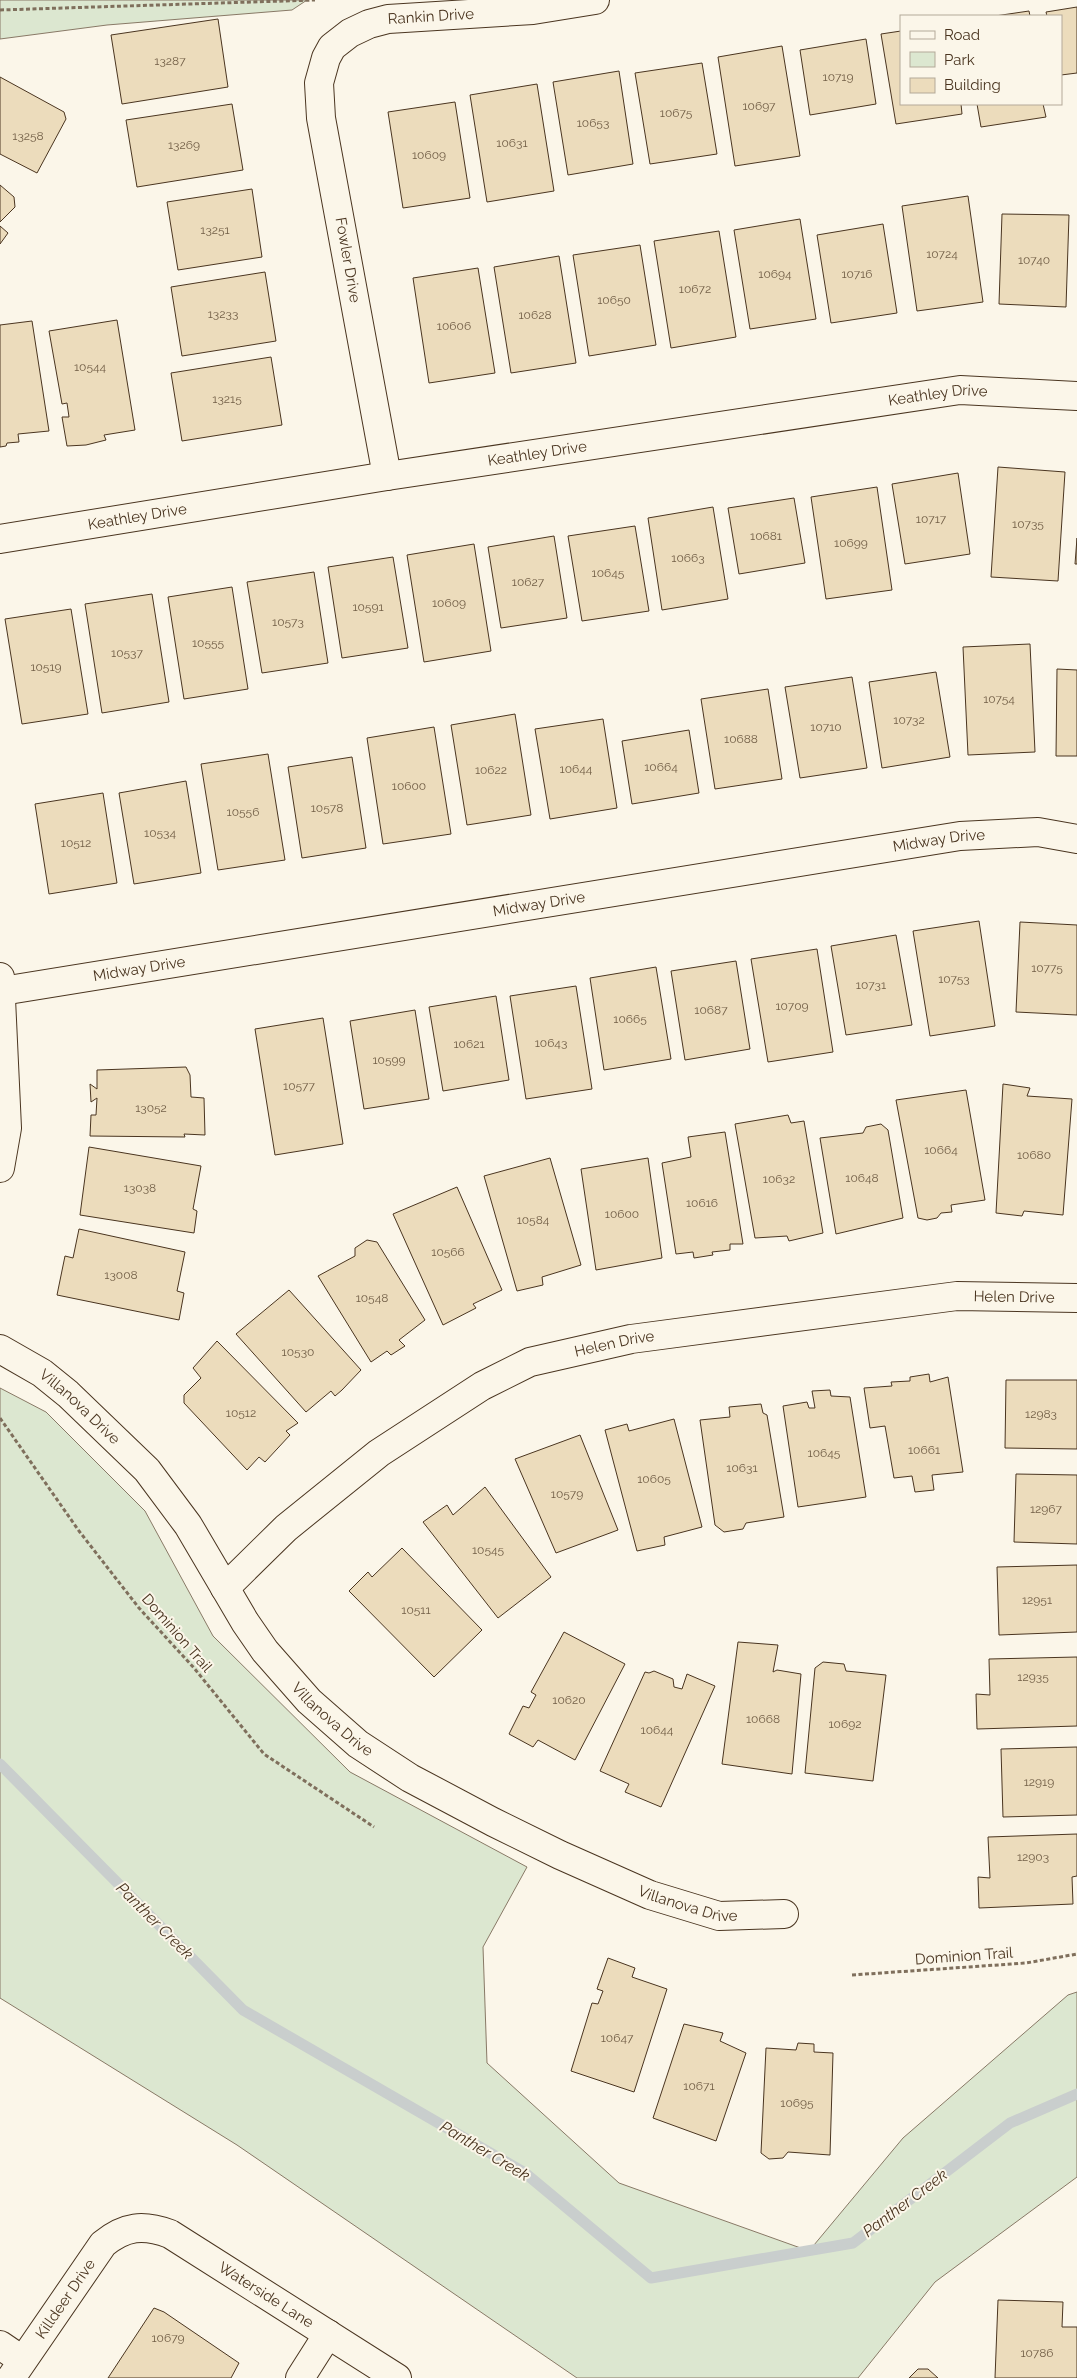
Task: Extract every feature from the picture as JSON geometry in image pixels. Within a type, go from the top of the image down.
[{"type":"street","name":"Rankin Drive","points":[[332,47],[350,33],[381,20],[533,10],[596,0]]},
{"type":"street","name":"Fowler Drive","points":[[332,47],[322,69],[319,83],[319,103],[388,476]]},
{"type":"street","name":"Keathley Drive","points":[[0,539],[388,476],[960,390],[1077,396]]},
{"type":"street","name":"Midway Drive","points":[[1,984],[960,836],[1038,832],[1077,839]]},
{"type":"street","points":[[0,1168],[7,1128],[1,984]]},
{"type":"street","name":"Helen Drive","points":[[225,1588],[286,1528],[379,1453],[482,1386],[530,1362],[631,1339],[957,1296],[1077,1298]]},
{"type":"street","name":"Villanova Drive","points":[[0,1350],[42,1373],[125,1447],[147,1470],[188,1525],[245,1622],[265,1651],[309,1701],[358,1744],[410,1778],[560,1855],[650,1895],[719,1916],[784,1914]]},
{"type":"street","name":"Waterside Lane","points":[[130,2229],[150,2227],[170,2234],[397,2378]]},
{"type":"street","name":"Killdeer Drive","points":[[17,2369],[103,2244],[120,2231],[130,2229]]},
{"type":"street","points":[[300,2378],[328,2334]]},
{"type":"street","points":[[0,2345],[17,2369]]},
{"type":"path","points":[[0,10],[315,0]]},
{"type":"path","name":"Dominion Trail","points":[[0,1418],[79,1531],[139,1608],[194,1668],[264,1754],[374,1827]]},
{"type":"path","name":"Dominion Trail","points":[[852,1975],[1026,1964],[1077,1954]]},
{"type":"green space","points":[[0,0],[307,0],[292,10],[107,25],[0,39]]},
{"type":"green space","points":[[0,1388],[46,1412],[145,1511],[213,1636],[350,1772],[527,1867],[483,1947],[487,2063],[619,2183],[809,2251],[903,2138],[1068,1995],[1077,1992],[1077,2177],[935,2282],[858,2378],[577,2378],[237,2145],[0,1998]]},
{"type":"building","points":[[1077,7],[1077,73],[1062,75],[1062,15],[1047,15],[1046,12]]},
{"type":"building","points":[[1029,11],[1030,15],[1002,15]]},
{"type":"building","points":[[218,19],[228,87],[122,104],[111,35]]},
{"type":"building","points":[[900,31],[900,105],[961,105],[962,114],[896,124],[881,34]]},
{"type":"building","points":[[866,39],[876,104],[810,115],[800,50]]},
{"type":"building","points":[[782,46],[800,156],[735,166],[718,57]]},
{"type":"building","points":[[702,63],[717,154],[650,164],[635,73]]},
{"type":"building","points":[[619,71],[633,164],[568,175],[553,82]]},
{"type":"building","points":[[0,77],[64,112],[66,119],[37,173],[0,154]]},
{"type":"building","points":[[537,84],[554,191],[487,202],[470,95]]},
{"type":"building","points":[[455,102],[470,198],[403,208],[388,112]]},
{"type":"building","points":[[232,104],[243,170],[137,187],[126,120]]},
{"type":"building","points":[[977,105],[1043,105],[1046,117],[981,127]]},
{"type":"building","points":[[0,185],[14,197],[15,207],[0,222]]},
{"type":"building","points":[[252,189],[262,257],[178,270],[167,202]]},
{"type":"building","points":[[968,196],[983,302],[917,311],[902,206]]},
{"type":"building","points":[[1002,214],[1069,215],[1066,307],[999,304]]},
{"type":"building","points":[[800,219],[816,319],[750,329],[734,230]]},
{"type":"building","points":[[883,224],[897,313],[831,323],[817,235]]},
{"type":"building","points":[[0,226],[8,233],[0,244]]},
{"type":"building","points":[[719,231],[736,337],[671,348],[654,241]]},
{"type":"building","points":[[640,245],[656,345],[589,356],[573,255]]},
{"type":"building","points":[[559,256],[576,363],[511,373],[494,267]]},
{"type":"building","points":[[478,268],[495,373],[429,383],[413,278]]},
{"type":"building","points":[[265,272],[276,341],[182,356],[171,287]]},
{"type":"building","points":[[117,320],[135,430],[104,435],[106,440],[86,445],[67,446],[62,417],[69,417],[67,403],[62,404],[49,331]]},
{"type":"building","points":[[32,321],[49,431],[18,434],[19,442],[7,443],[6,446],[0,447],[0,325]]},
{"type":"building","points":[[271,357],[282,425],[182,441],[171,373]]},
{"type":"building","points":[[998,467],[1065,472],[1058,581],[991,577]]},
{"type":"building","points":[[958,473],[970,554],[905,564],[892,484]]},
{"type":"building","points":[[877,487],[892,590],[826,599],[811,497]]},
{"type":"building","points":[[794,498],[805,563],[739,574],[728,508]]},
{"type":"building","points":[[713,507],[728,599],[662,610],[648,518]]},
{"type":"building","points":[[635,526],[649,611],[582,621],[568,536]]},
{"type":"building","points":[[554,536],[567,618],[501,628],[488,547]]},
{"type":"building","points":[[1077,538],[1077,564],[1075,564]]},
{"type":"building","points":[[474,544],[491,651],[424,662],[407,555]]},
{"type":"building","points":[[393,557],[408,648],[342,658],[328,567]]},
{"type":"building","points":[[314,572],[328,663],[262,673],[247,582]]},
{"type":"building","points":[[232,587],[248,689],[184,699],[168,597]]},
{"type":"building","points":[[152,594],[169,702],[102,713],[85,604]]},
{"type":"building","points":[[71,609],[88,714],[22,724],[5,619]]},
{"type":"building","points":[[1030,644],[1035,752],[968,755],[963,647]]},
{"type":"building","points":[[1057,669],[1077,670],[1077,756],[1056,756]]},
{"type":"building","points":[[936,672],[950,757],[882,768],[869,682]]},
{"type":"building","points":[[852,677],[867,768],[800,778],[785,687]]},
{"type":"building","points":[[768,689],[782,779],[715,789],[701,699]]},
{"type":"building","points":[[515,714],[531,815],[467,825],[451,725]]},
{"type":"building","points":[[603,719],[617,808],[550,819],[535,729]]},
{"type":"building","points":[[434,727],[451,834],[383,844],[367,738]]},
{"type":"building","points":[[689,730],[699,793],[632,804],[622,741]]},
{"type":"building","points":[[268,754],[285,860],[218,870],[201,764]]},
{"type":"building","points":[[352,757],[366,848],[302,858],[288,767]]},
{"type":"building","points":[[186,781],[201,873],[134,884],[119,793]]},
{"type":"building","points":[[103,793],[117,883],[49,894],[35,804]]},
{"type":"building","points":[[979,921],[995,1026],[930,1036],[913,931]]},
{"type":"building","points":[[1020,922],[1077,925],[1077,1015],[1016,1012]]},
{"type":"building","points":[[896,935],[912,1025],[846,1035],[831,946]]},
{"type":"building","points":[[817,949],[833,1052],[768,1062],[751,959]]},
{"type":"building","points":[[736,961],[750,1049],[685,1060],[671,971]]},
{"type":"building","points":[[656,967],[671,1059],[604,1070],[590,978]]},
{"type":"building","points":[[576,986],[592,1089],[526,1099],[510,996]]},
{"type":"building","points":[[496,996],[509,1080],[443,1091],[429,1007]]},
{"type":"building","points":[[415,1010],[429,1099],[364,1109],[350,1021]]},
{"type":"building","points":[[323,1018],[343,1144],[275,1155],[255,1029]]},
{"type":"building","points":[[186,1067],[190,1075],[191,1097],[204,1098],[205,1135],[184,1134],[185,1137],[90,1136],[91,1115],[96,1115],[97,1098],[91,1102],[90,1084],[97,1089],[97,1070]]},
{"type":"building","points":[[1003,1084],[1030,1088],[1027,1096],[1072,1099],[1063,1215],[1024,1211],[1022,1216],[996,1213]]},
{"type":"building","points":[[966,1090],[985,1200],[951,1205],[952,1212],[941,1213],[937,1218],[927,1220],[918,1218],[896,1100]]},
{"type":"building","points":[[788,1115],[791,1123],[804,1121],[823,1233],[789,1241],[787,1236],[755,1238],[735,1124]]},
{"type":"building","points":[[881,1124],[888,1130],[903,1218],[836,1234],[820,1138],[863,1133],[866,1127]]},
{"type":"building","points":[[725,1132],[743,1244],[730,1244],[730,1250],[712,1252],[713,1255],[694,1258],[693,1252],[676,1254],[662,1163],[691,1157],[688,1137]]},
{"type":"building","points":[[89,1147],[201,1166],[193,1209],[197,1211],[194,1233],[80,1215]]},
{"type":"building","points":[[550,1158],[581,1265],[542,1277],[543,1285],[517,1291],[484,1176]]},
{"type":"building","points":[[648,1158],[662,1258],[596,1270],[581,1169]]},
{"type":"building","points":[[457,1187],[502,1290],[473,1304],[476,1308],[443,1325],[393,1214]]},
{"type":"building","points":[[79,1229],[185,1252],[177,1291],[184,1293],[179,1320],[57,1295],[65,1256],[73,1258]]},
{"type":"building","points":[[367,1240],[377,1242],[425,1320],[399,1340],[405,1346],[391,1355],[387,1351],[371,1362],[318,1276],[355,1256],[355,1248]]},
{"type":"building","points":[[289,1290],[361,1370],[335,1396],[331,1391],[306,1412],[236,1334]]},
{"type":"building","points":[[217,1341],[298,1423],[286,1431],[290,1435],[265,1462],[259,1457],[247,1470],[184,1403],[184,1395],[201,1378],[193,1368]]},
{"type":"building","points":[[929,1374],[930,1382],[948,1377],[963,1472],[932,1475],[934,1490],[915,1492],[912,1476],[894,1478],[885,1426],[870,1428],[864,1388],[892,1386],[891,1382],[910,1381],[910,1377]]},
{"type":"building","points":[[1006,1380],[1077,1380],[1077,1449],[1005,1448]]},
{"type":"building","points":[[830,1390],[831,1396],[850,1397],[866,1497],[798,1507],[783,1406],[807,1402],[809,1408],[815,1408],[812,1391]]},
{"type":"building","points":[[761,1404],[763,1413],[767,1415],[784,1517],[746,1523],[743,1529],[724,1532],[715,1525],[700,1420],[730,1417],[729,1407]]},
{"type":"building","points":[[674,1419],[702,1527],[664,1537],[665,1545],[637,1551],[605,1430],[627,1424],[629,1431]]},
{"type":"building","points":[[580,1435],[618,1530],[556,1553],[515,1459]]},
{"type":"building","points":[[1016,1474],[1077,1475],[1077,1544],[1014,1542]]},
{"type":"building","points":[[485,1487],[551,1577],[498,1618],[423,1522],[447,1505],[453,1515]]},
{"type":"building","points":[[402,1548],[482,1630],[434,1677],[349,1591],[368,1572],[372,1577]]},
{"type":"building","points":[[1077,1565],[1077,1632],[999,1635],[997,1567]]},
{"type":"building","points":[[564,1632],[625,1664],[575,1760],[538,1740],[533,1747],[509,1734],[523,1706],[529,1708],[536,1695],[531,1692]]},
{"type":"building","points":[[738,1642],[778,1645],[773,1672],[777,1670],[801,1674],[792,1774],[722,1764]]},
{"type":"building","points":[[1077,1657],[1077,1726],[977,1729],[976,1694],[990,1695],[989,1659]]},
{"type":"building","points":[[823,1662],[844,1664],[846,1671],[886,1675],[873,1781],[805,1773],[815,1668]]},
{"type":"building","points":[[654,1671],[673,1679],[674,1687],[682,1689],[687,1674],[715,1686],[661,1807],[625,1792],[629,1784],[600,1771],[645,1672]]},
{"type":"building","points":[[1077,1747],[1077,1815],[1003,1817],[1001,1749]]},
{"type":"building","points":[[1077,1834],[1077,1876],[1072,1877],[1073,1904],[979,1908],[978,1877],[990,1878],[988,1837]]},
{"type":"building","points":[[608,1958],[635,1968],[632,1977],[667,1989],[634,2092],[571,2071],[592,2003],[598,2004],[603,1991],[597,1989]]},
{"type":"building","points":[[684,2024],[723,2033],[720,2041],[746,2053],[716,2141],[653,2118]]},
{"type":"building","points":[[798,2043],[814,2044],[814,2052],[833,2053],[830,2155],[788,2152],[783,2158],[769,2159],[761,2153],[766,2048],[796,2050]]},
{"type":"building","points":[[998,2300],[1063,2302],[1062,2327],[1077,2327],[1077,2378],[995,2378]]},
{"type":"building","points":[[154,2308],[164,2312],[239,2363],[231,2378],[108,2378]]},
{"type":"building","points":[[918,2369],[928,2369],[938,2378],[909,2378]]},
{"type":"waterway","name":"Panther Creek","points":[[0,1764],[243,2010],[525,2173],[651,2278],[853,2243],[1010,2123],[1077,2094]]}]
